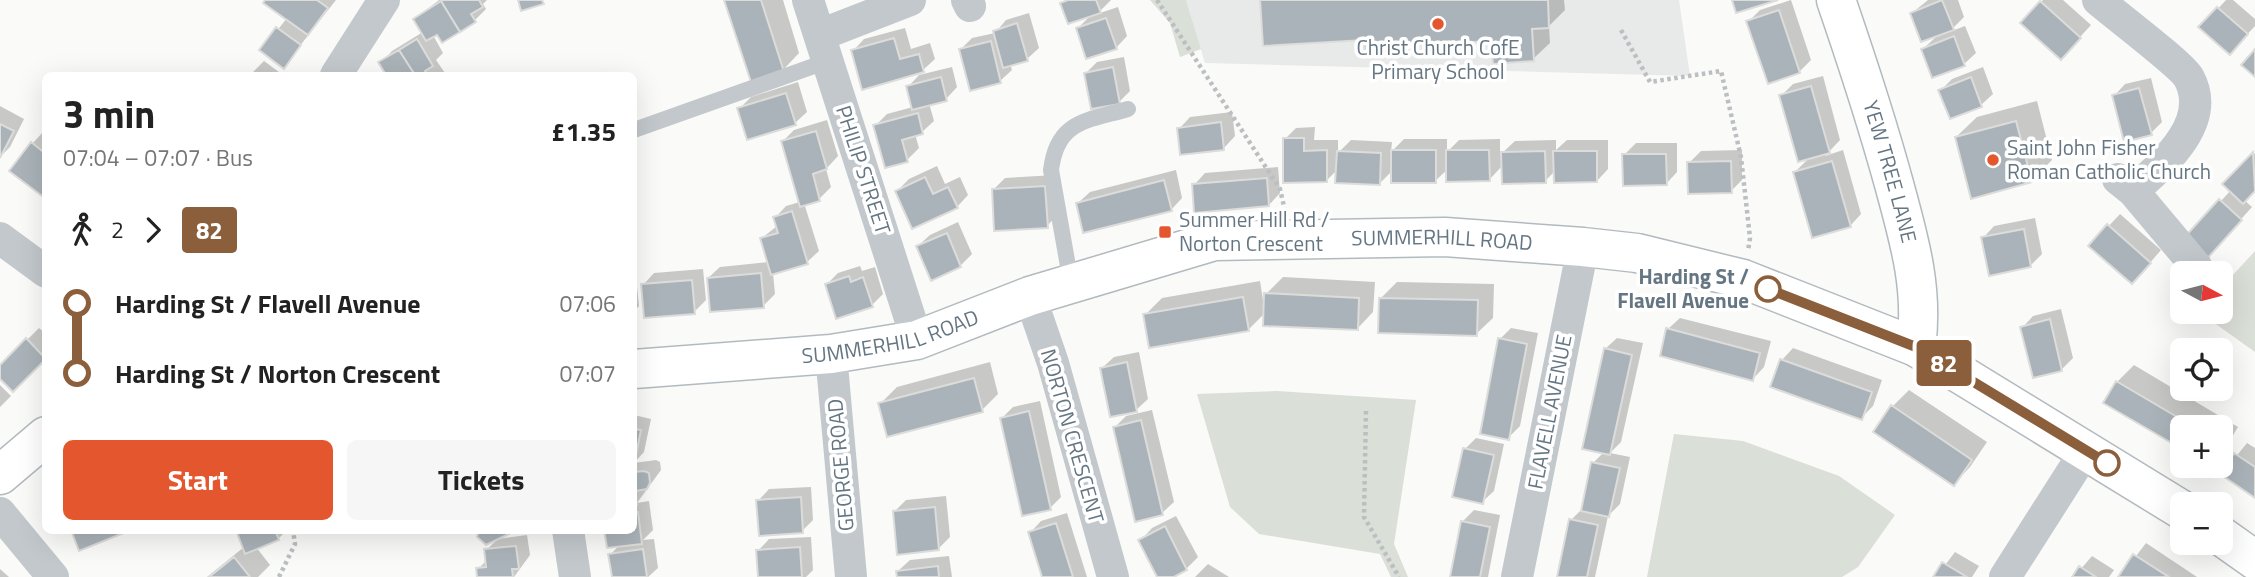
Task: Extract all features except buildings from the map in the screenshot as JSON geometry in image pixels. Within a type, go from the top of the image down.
[{"type":"main road","name":"YEW TREE LANE","points":[[1836,0],[1868,94],[1917,269],[1920,319],[1916,347]]},
{"type":"main road","name":"SUMMERHILL ROAD","points":[[637,369],[831,354],[917,340],[1030,296],[1214,241],[1290,237],[1446,237],[1583,247],[1637,253],[1743,279],[1916,347],[2170,502]]},
{"type":"main road","points":[[0,475],[42,439]]},
{"type":"main road","points":[[2233,544],[2255,560]]},
{"type":"street","points":[[338,72],[384,0]]},
{"type":"street","name":"PHILIP STREET","points":[[808,0],[917,340]]},
{"type":"street","points":[[824,48],[909,0]]},
{"type":"street","points":[[2098,0],[2188,77],[2195,106],[2188,131],[2165,163],[2124,184],[2192,261]]},
{"type":"street","points":[[0,238],[42,269]]},
{"type":"street","name":"FLAVELL AVENUE","points":[[1517,577],[1583,247]]},
{"type":"street","name":"NORTON CRESCENT","points":[[1030,296],[1053,363],[1113,577]]},
{"type":"street","name":"GEORGE ROAD","points":[[831,354],[851,577]]},
{"type":"street","points":[[2005,577],[2086,450]]},
{"type":"street","points":[[0,513],[53,577]]},
{"type":"street","points":[[569,534],[575,577]]},
{"type":"lane","points":[[637,129],[824,48]]},
{"type":"lane","points":[[1071,283],[1051,170],[1053,153],[1058,139],[1069,128],[1128,109]]},
{"type":"path","points":[[1157,0],[1280,189],[1290,237]]},
{"type":"path","points":[[1621,30],[1650,82],[1721,71],[1741,157],[1750,238],[1743,279]]},
{"type":"path","points":[[1366,411],[1364,517],[1399,577]]},
{"type":"path","points":[[279,577],[295,544],[294,534]]},
{"type":"shaded area","points":[[1150,0],[1186,0],[1201,49],[1180,57],[1170,23]]},
{"type":"shaded area","name":"Christ Church CofE Primary School","points":[[1186,0],[1679,0],[1690,76],[1205,63]]},
{"type":"shaded area","points":[[2255,251],[2255,352],[2216,324],[2233,324],[2233,275]]},
{"type":"shaded area","points":[[1277,391],[1416,400],[1394,544],[1408,577],[1391,577],[1380,554],[1259,534],[1230,507],[1197,394]]},
{"type":"shaded area","points":[[1674,434],[1743,441],[1839,476],[1895,515],[1858,567],[1842,577],[1647,577]]},
{"type":"bus line","name":"82","points":[[1768,289],[1916,347],[2028,412],[2107,463]]},
{"type":"place","name":"Christ Church CofE Primary School","points":[[1438,24]]},
{"type":"place","name":"Saint John Fisher Roman Catholic Church","points":[[1993,160]]},
{"type":"place","name":"Summer Hill Rd / Norton Crescent","points":[[1165,232]]},
{"type":"place","name":"Harding St / Flavell Avenue","points":[[1768,289]]}]
